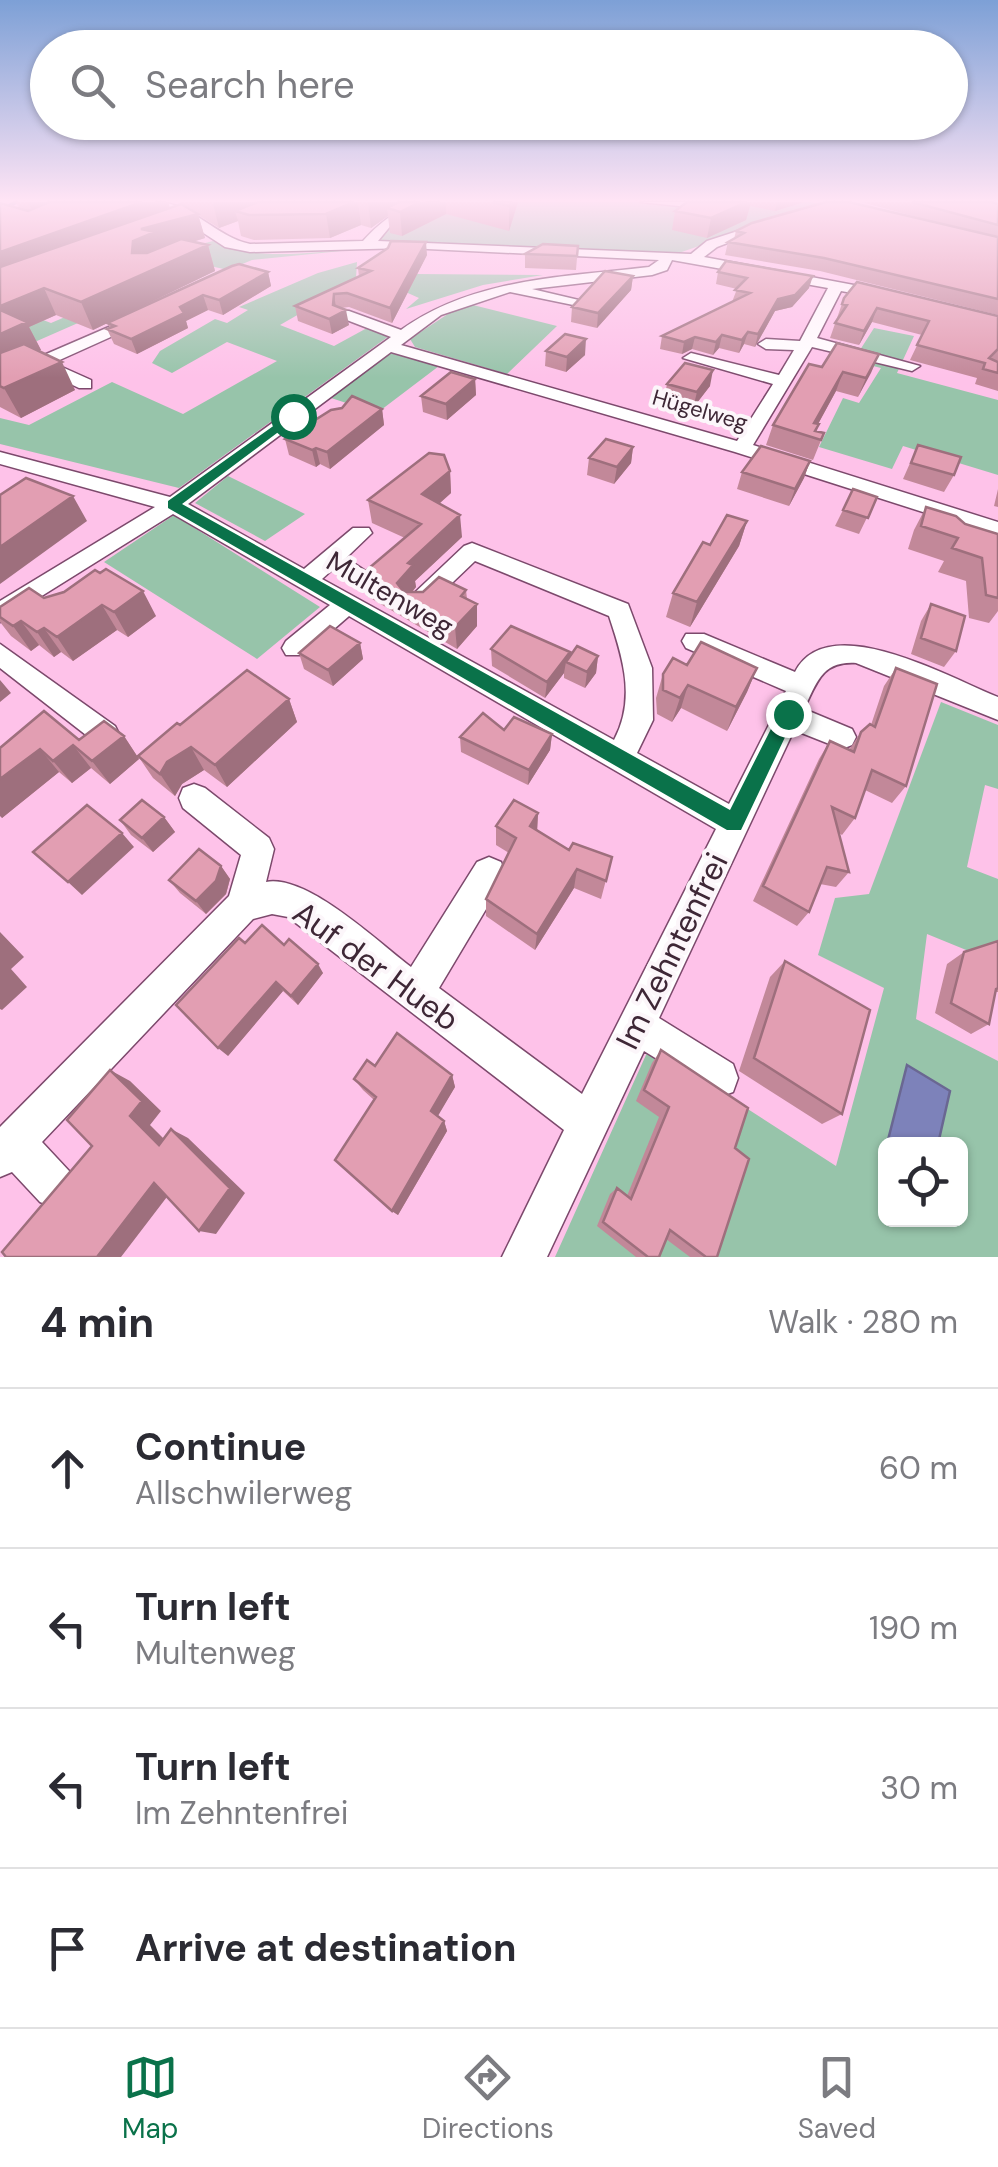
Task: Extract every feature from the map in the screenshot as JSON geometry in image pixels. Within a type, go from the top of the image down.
[{"type":"street","points":[[253,264],[291,261]]},
{"type":"street","points":[[0,613],[93,568],[172,504],[436,312],[506,288],[652,271],[666,261]]},
{"type":"street","points":[[740,261],[838,284],[867,284],[905,299]]},
{"type":"street","points":[[742,448],[838,284]]},
{"type":"street","points":[[506,288],[578,304]]},
{"type":"street","points":[[0,380],[151,312]]},
{"type":"street","name":"Hügelweg","points":[[344,314],[451,373],[742,448],[932,518],[998,529]]},
{"type":"street","points":[[766,344],[806,344],[912,366]]},
{"type":"street","points":[[691,358],[781,384]]},
{"type":"street","points":[[39,363],[86,384]]},
{"type":"street","points":[[712,371],[781,384]]},
{"type":"street","points":[[307,406],[337,418]]},
{"type":"street","points":[[252,446],[276,456]]},
{"type":"street","name":"Multenweg","points":[[0,458],[82,485],[172,504],[734,823]]},
{"type":"street","points":[[306,580],[361,533]]},
{"type":"street","points":[[416,604],[472,551],[619,610],[639,668],[639,720],[620,758]]},
{"type":"street","points":[[331,558],[367,580]]},
{"type":"street","points":[[295,648],[347,604]]},
{"type":"street","points":[[696,641],[795,700],[842,737]]},
{"type":"street","name":"Im Zehntenfrei","points":[[524,1257],[811,666],[822,656],[858,653],[998,709]]},
{"type":"street","points":[[0,654],[105,734]]},
{"type":"street","points":[[55,1187],[7,1149],[242,906],[258,850],[194,798]]},
{"type":"street","points":[[415,993],[488,873]]},
{"type":"street","name":"Auf der Hueb","points":[[242,906],[272,897],[296,902],[589,1124]]},
{"type":"street","points":[[637,1025],[719,1078]]},
{"type":"green space","points":[[163,261],[250,261],[228,270],[197,263],[119,305],[37,341],[0,334],[4,305],[51,323],[107,299]]},
{"type":"green space","points":[[357,262],[355,295],[320,302],[280,325],[334,346],[367,328],[389,336],[179,488],[0,444],[0,418],[29,425],[112,382],[183,414],[277,361],[227,342],[172,373],[152,363],[160,351],[215,319],[227,323],[248,310],[239,307],[318,273]]},
{"type":"green space","points":[[415,274],[543,275],[483,285],[406,309],[419,298],[390,285]]},
{"type":"green space","points":[[473,305],[557,326],[507,374],[415,347],[410,339],[454,310]]},
{"type":"green space","points":[[874,328],[914,336],[897,373],[998,400],[998,475],[903,446],[892,469],[819,447],[843,398],[859,403],[881,368],[853,361]]},
{"type":"green space","points":[[390,353],[439,366],[377,413],[331,398]]},
{"type":"green space","points":[[228,476],[305,514],[265,541],[195,503]]},
{"type":"green space","points":[[174,515],[320,607],[257,659],[104,562]]},
{"type":"green space","points":[[941,702],[998,725],[998,789],[985,785],[967,867],[998,879],[998,963],[927,934],[916,1019],[998,1061],[998,1257],[555,1257],[650,1046],[836,1166],[884,988],[818,955],[835,898],[869,894]]},
{"type":"water","points":[[907,1065],[950,1091],[940,1137],[889,1137]]},
{"type":"building","points":[[18,261],[173,261],[81,302],[44,288],[0,306],[0,267]]},
{"type":"building","points":[[369,261],[416,261],[390,308],[347,293],[334,294],[333,305],[346,310],[329,319],[295,306],[371,271],[358,268]]},
{"type":"building","points":[[726,261],[813,276],[795,295],[778,299],[758,334],[748,332],[742,340],[722,335],[716,342],[695,337],[684,342],[662,336],[750,293],[735,290],[747,278],[718,272]]},
{"type":"building","points":[[835,261],[998,261],[998,299]]},
{"type":"building","points":[[239,264],[268,272],[219,300],[203,295],[180,307],[184,313],[131,339],[107,329],[115,326],[107,323]]},
{"type":"building","points":[[605,271],[633,276],[598,313],[572,307]]},
{"type":"building","points":[[857,282],[998,316],[998,349],[989,358],[998,362],[998,373],[983,369],[985,363],[917,345],[929,321],[877,308],[864,331],[835,323],[847,305],[842,304],[844,298]]},
{"type":"building","points":[[0,310],[27,322],[0,334]]},
{"type":"building","points":[[565,334],[586,339],[567,357],[546,351]]},
{"type":"building","points":[[837,343],[879,354],[866,378],[843,372],[814,423],[819,424],[815,431],[824,433],[821,440],[773,425],[809,364],[822,367]]},
{"type":"building","points":[[24,344],[62,362],[4,388],[0,386],[0,353]]},
{"type":"building","points":[[685,363],[713,370],[697,392],[667,384]]},
{"type":"building","points":[[451,372],[475,379],[446,404],[421,396]]},
{"type":"building","points":[[352,396],[382,409],[327,452],[285,439],[331,410],[342,408]]},
{"type":"building","points":[[606,439],[633,447],[617,467],[589,458]]},
{"type":"building","points":[[918,445],[961,457],[954,475],[911,463]]},
{"type":"building","points":[[761,446],[810,461],[795,489],[742,472]]},
{"type":"building","points":[[429,453],[444,455],[450,471],[422,494],[460,515],[408,563],[413,565],[397,583],[404,592],[423,592],[439,577],[466,590],[461,596],[477,604],[455,627],[362,574],[421,524],[368,500]]},
{"type":"building","points":[[26,478],[73,496],[0,547],[0,495]]},
{"type":"building","points":[[853,489],[877,497],[868,518],[843,510]]},
{"type":"building","points":[[926,507],[998,534],[998,598],[986,595],[982,558],[952,548],[958,538],[921,526]]},
{"type":"building","points":[[727,515],[747,521],[697,602],[673,593],[703,542],[710,545]]},
{"type":"building","points":[[106,569],[143,591],[114,612],[102,605],[57,637],[44,628],[37,632],[21,621],[13,626],[0,617],[0,607],[29,588],[44,598],[64,592],[95,570],[100,573]]},
{"type":"building","points":[[931,604],[965,616],[956,651],[921,638]]},
{"type":"building","points":[[330,626],[360,643],[328,670],[299,653]]},
{"type":"building","points":[[511,626],[570,652],[547,682],[491,649]]},
{"type":"building","points":[[701,642],[757,668],[736,707],[688,685],[680,698],[663,690],[663,674],[673,658],[687,665]]},
{"type":"building","points":[[577,646],[598,656],[587,672],[566,662]]},
{"type":"building","points":[[896,668],[937,684],[906,786],[872,770],[855,818],[832,807],[849,872],[827,867],[809,912],[763,886],[830,741],[854,752],[861,732],[870,724],[875,727]]},
{"type":"building","points":[[247,670],[289,699],[215,765],[191,747],[167,762],[160,774],[138,756],[177,723],[180,725]]},
{"type":"building","points":[[44,711],[79,740],[104,721],[124,736],[92,761],[73,745],[53,761],[40,749],[0,779],[0,748]]},
{"type":"building","points":[[483,713],[504,730],[514,717],[552,734],[529,770],[460,737]]},
{"type":"building","points":[[142,800],[164,817],[142,838],[120,820]]},
{"type":"building","points":[[514,800],[538,813],[530,826],[569,850],[573,843],[612,857],[606,881],[577,869],[537,934],[486,899],[516,838],[496,826]]},
{"type":"building","points":[[87,805],[122,833],[68,882],[33,852]]},
{"type":"building","points":[[199,849],[221,866],[216,881],[196,901],[169,880]]},
{"type":"building","points":[[262,925],[284,945],[289,939],[318,964],[291,996],[276,982],[218,1048],[176,1005],[239,938],[245,943]]},
{"type":"building","points":[[998,941],[998,988],[989,1024],[951,1003],[964,952]]},
{"type":"building","points":[[785,961],[870,1010],[842,1114],[754,1058]]},
{"type":"building","points":[[397,1033],[452,1075],[431,1111],[444,1121],[392,1211],[335,1160],[376,1097],[354,1079],[367,1060],[375,1066]]},
{"type":"building","points":[[661,1050],[748,1108],[735,1148],[749,1159],[717,1257],[706,1257],[670,1230],[659,1257],[648,1257],[603,1222],[617,1188],[631,1199],[669,1107],[644,1090]]},
{"type":"building","points":[[110,1070],[142,1101],[130,1116],[159,1145],[171,1129],[230,1188],[199,1231],[154,1183],[97,1257],[6,1257],[2,1252],[92,1146],[67,1120]]},
{"type":"route","points":[[293,416],[172,504],[734,823],[788,714]]}]
